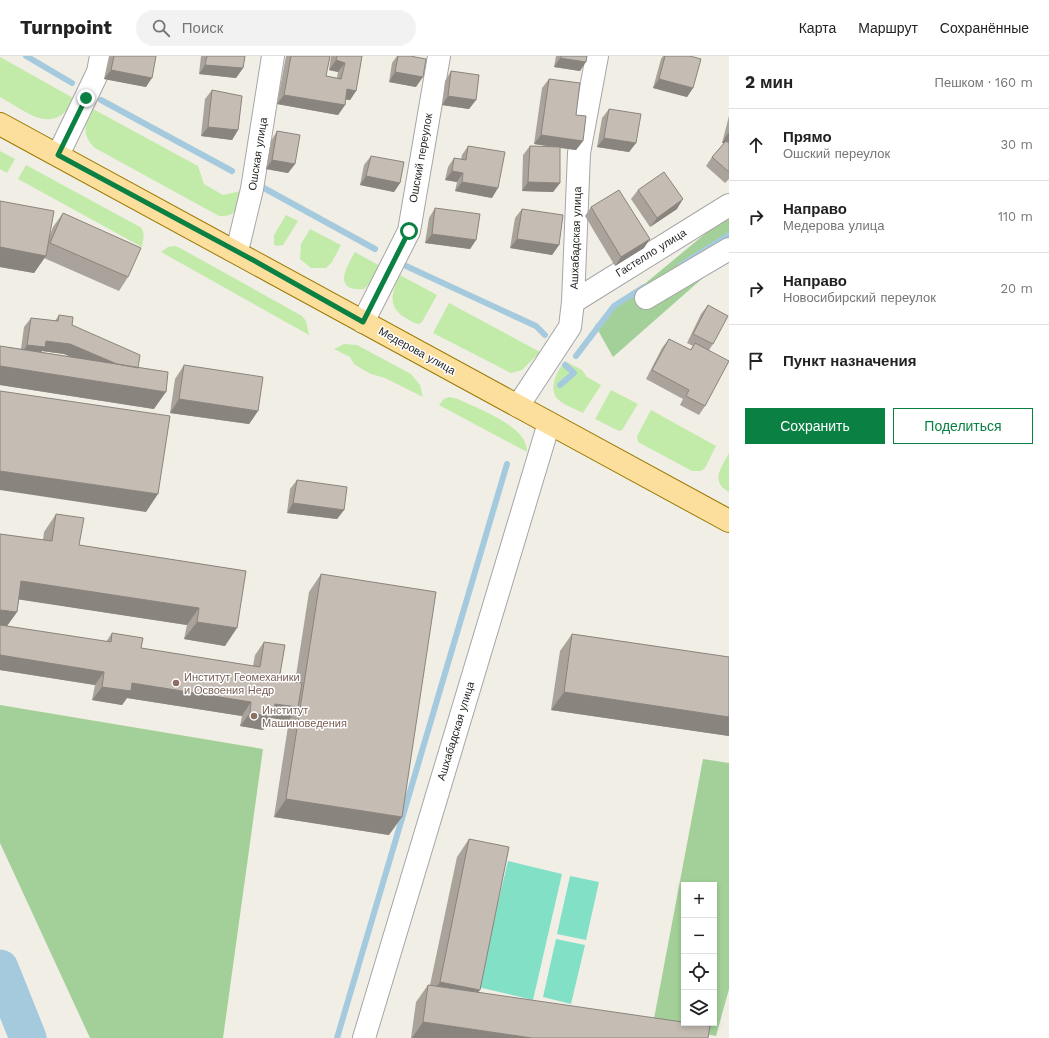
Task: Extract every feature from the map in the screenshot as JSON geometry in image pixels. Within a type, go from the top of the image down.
[{"type":"main road","name":"Медерова улица","points":[[0,124],[237,251],[363,322],[729,521]]},
{"type":"street","points":[[58,155],[98,72],[101,56]]},
{"type":"street","name":"Ошская улица","points":[[237,251],[252,189],[273,56]]},
{"type":"street","name":"Ошский переулок","points":[[363,322],[409,231],[439,56]]},
{"type":"street","name":"Ашхабадская улица","points":[[518,406],[570,327],[573,302],[579,153],[597,56]]},
{"type":"street","name":"Гастелло улица","points":[[573,302],[729,205]]},
{"type":"street","points":[[646,298],[729,249]]},
{"type":"street","name":"Ашхабадская улица","points":[[364,1038],[549,423]]},
{"type":"green space","points":[[0,57],[75,99],[67,110],[58,117],[49,119],[31,115],[0,97]]},
{"type":"green space","points":[[93,109],[198,166],[204,184],[223,195],[241,191],[236,210],[230,215],[219,216],[95,148],[88,138],[85,129]]},
{"type":"green space","points":[[0,151],[15,159],[7,173],[0,169]]},
{"type":"green space","points":[[26,165],[140,227],[144,234],[142,247],[18,179]]},
{"type":"green space","points":[[729,214],[729,255],[613,357],[595,325]]},
{"type":"green space","points":[[286,215],[298,221],[283,245],[276,246],[274,244],[274,235]]},
{"type":"green space","points":[[310,229],[341,245],[332,262],[326,268],[311,268],[300,259],[301,244]]},
{"type":"green space","points":[[175,246],[302,316],[306,321],[309,335],[161,252],[168,247]]},
{"type":"green space","points":[[355,252],[380,266],[373,280],[364,289],[354,289],[348,287],[345,283],[345,271]]},
{"type":"green space","points":[[400,275],[437,295],[422,322],[419,324],[411,321],[399,313],[393,303],[393,292]]},
{"type":"green space","points":[[449,303],[540,352],[522,370],[511,373],[433,333]]},
{"type":"green space","points":[[344,344],[357,345],[411,374],[420,385],[423,397],[385,378],[371,374],[354,364],[350,357],[334,349]]},
{"type":"green space","points":[[565,361],[582,370],[587,377],[601,385],[583,413],[562,403],[556,397],[554,392],[553,387],[556,375]]},
{"type":"green space","points":[[611,390],[638,404],[622,430],[619,431],[595,419]]},
{"type":"green space","points":[[449,397],[458,399],[489,413],[511,426],[525,443],[527,452],[439,405],[444,399]]},
{"type":"green space","points":[[651,410],[716,446],[705,468],[701,471],[692,471],[638,442],[637,436]]},
{"type":"green space","points":[[729,453],[729,492],[720,484],[719,474],[720,469]]},
{"type":"green space","points":[[0,705],[263,749],[223,1038],[90,1038],[0,843]]},
{"type":"green space","points":[[703,759],[729,763],[729,989],[716,1036],[653,1024]]},
{"type":"green space","points":[[508,861],[562,874],[533,1000],[478,987]]},
{"type":"green space","points":[[570,876],[599,882],[586,940],[557,934]]},
{"type":"green space","points":[[556,939],[585,945],[571,1004],[543,997]]},
{"type":"building","points":[[114,56],[156,56],[152,78],[111,70]]},
{"type":"building","points":[[207,56],[245,56],[243,68],[205,65]]},
{"type":"building","points":[[291,56],[330,56],[326,76],[341,79],[345,63],[336,60],[337,56],[362,56],[356,91],[347,89],[345,105],[284,95]]},
{"type":"building","points":[[398,56],[410,56],[426,59],[423,77],[395,72]]},
{"type":"building","points":[[561,56],[587,56],[586,62],[560,58]]},
{"type":"building","points":[[665,56],[690,56],[701,59],[693,88],[659,79]]},
{"type":"building","points":[[451,71],[479,75],[476,100],[448,96]]},
{"type":"building","points":[[549,79],[580,83],[576,115],[586,116],[583,141],[541,135]]},
{"type":"building","points":[[212,90],[242,96],[238,130],[208,127]]},
{"type":"building","points":[[609,109],[641,114],[636,143],[604,138]]},
{"type":"building","points":[[277,131],[300,135],[295,164],[272,160]]},
{"type":"building","points":[[726,141],[729,143],[729,172],[712,157]]},
{"type":"building","points":[[468,146],[505,152],[498,188],[462,182],[463,173],[452,171],[454,158],[466,160]]},
{"type":"building","points":[[530,146],[560,147],[560,183],[528,182]]},
{"type":"building","points":[[371,156],[404,162],[400,183],[366,176]]},
{"type":"building","points":[[664,172],[683,199],[657,218],[638,190]]},
{"type":"building","points":[[619,190],[650,239],[621,257],[591,207]]},
{"type":"building","points":[[0,201],[54,211],[46,256],[0,247]]},
{"type":"building","points":[[435,208],[480,214],[476,240],[432,234]]},
{"type":"building","points":[[522,209],[563,215],[559,245],[517,239]]},
{"type":"building","points":[[63,213],[141,248],[128,277],[50,243]]},
{"type":"building","points":[[708,305],[728,316],[713,344],[693,334]]},
{"type":"building","points":[[59,315],[73,317],[72,325],[140,355],[138,368],[117,364],[70,344],[46,341],[45,347],[27,345],[31,318],[58,321]]},
{"type":"building","points":[[669,339],[691,350],[695,343],[729,361],[705,406],[686,396],[689,390],[652,370]]},
{"type":"building","points":[[0,346],[168,372],[166,392],[0,366]]},
{"type":"building","points":[[184,365],[263,377],[258,411],[179,399]]},
{"type":"building","points":[[0,391],[170,416],[158,494],[0,471]]},
{"type":"building","points":[[297,480],[347,487],[344,510],[293,503]]},
{"type":"building","points":[[56,514],[84,518],[79,545],[246,571],[237,628],[197,622],[199,608],[21,581],[17,612],[0,610],[0,534],[52,541]]},
{"type":"building","points":[[321,574],[436,592],[402,817],[286,799]]},
{"type":"building","points":[[0,625],[111,642],[112,633],[143,638],[141,648],[260,667],[264,642],[285,645],[279,680],[302,683],[298,707],[275,704],[272,717],[250,713],[251,702],[132,683],[131,691],[102,687],[104,672],[0,655]]},
{"type":"building","points":[[572,634],[729,657],[729,717],[564,692]]},
{"type":"building","points":[[469,839],[509,847],[480,990],[440,982]]},
{"type":"building","points":[[428,985],[681,1022],[681,1026],[710,1026],[708,1038],[532,1038],[423,1022]]},
{"type":"waterway","points":[[26,56],[72,83]]},
{"type":"waterway","points":[[101,100],[232,171]]},
{"type":"waterway","points":[[262,187],[375,249]]},
{"type":"waterway","points":[[681,265],[729,235]]},
{"type":"waterway","points":[[406,266],[536,326],[545,335]]},
{"type":"waterway","points":[[576,356],[614,306],[644,287]]},
{"type":"waterway","points":[[560,385],[574,373],[565,365]]},
{"type":"waterway","points":[[337,1038],[507,464]]},
{"type":"waterway","points":[[0,968],[28,1038]]},
{"type":"place","name":"Институт Геомеханики и Освоения Недр","points":[[176,683]]},
{"type":"place","name":"Институт Машиноведения","points":[[254,716]]},
{"type":"route","points":[[86,98],[58,155],[253,260],[363,322],[409,231]]}]
